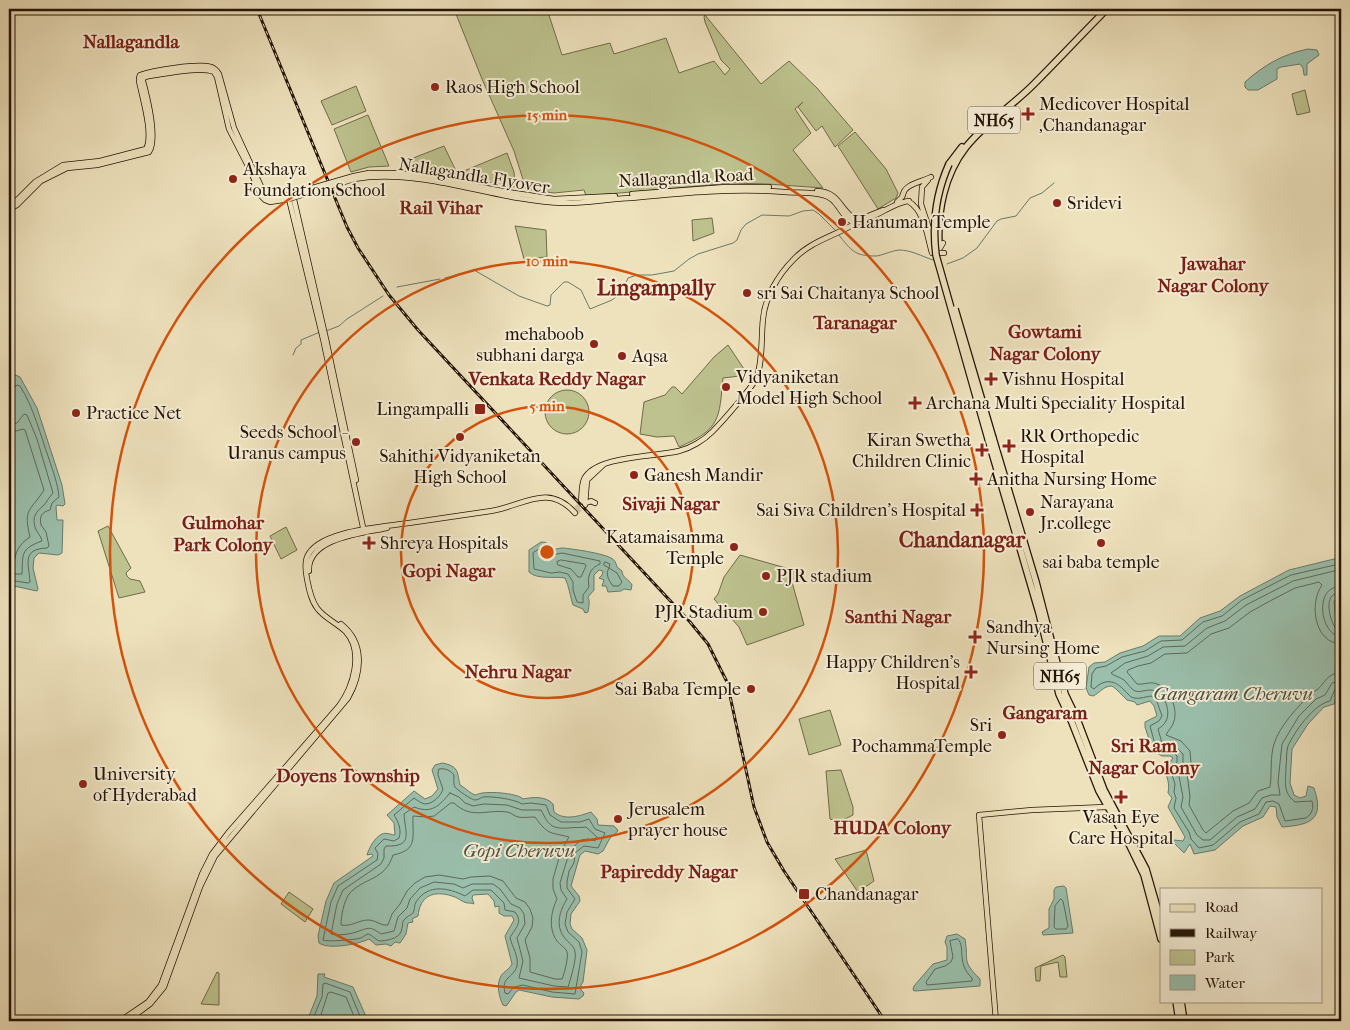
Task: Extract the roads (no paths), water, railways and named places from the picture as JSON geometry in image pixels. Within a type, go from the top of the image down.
[{"type":"highway","name":"NH65","points":[[1102,9],[1033,85],[967,146],[946,183],[941,200],[938,238],[941,260],[1041,609],[1059,694],[1108,805],[1146,869],[1160,917]]},
{"type":"highway","name":"NH65","points":[[1090,24],[1107,9]]},
{"type":"highway","name":"NH65","points":[[1128,838],[1144,875],[1160,935]]},
{"type":"highway","points":[[1176,1002],[1179,1021]]},
{"type":"highway","points":[[1181,1002],[1184,1021]]},
{"type":"main road","name":"Nallagandla Flyover","points":[[141,81],[139,76],[143,73],[206,66],[214,68],[218,72],[234,134],[263,199],[270,202],[354,179],[386,176],[418,178],[544,200],[563,201]]},
{"type":"main road","points":[[9,206],[35,182],[66,164],[94,162],[146,150],[148,146],[148,133],[141,81]]},
{"type":"main road","points":[[9,209],[17,205],[42,181],[64,169],[97,165],[149,152],[152,147],[152,132],[141,81]]},
{"type":"main road","points":[[584,503],[582,487],[585,478],[600,465],[634,456],[680,451],[697,443],[711,433],[756,379],[766,305],[778,277],[800,254],[814,244],[856,221],[897,202],[906,187],[931,177],[922,187],[920,194],[921,204],[930,235],[937,248],[940,248],[943,243]]},
{"type":"main road","name":"Nallagandla Road","points":[[563,201],[734,186],[823,193]]},
{"type":"main road","points":[[823,193],[834,196],[856,221]]},
{"type":"main road","points":[[823,193],[856,221]]},
{"type":"main road","points":[[903,194],[904,198],[916,206],[920,212],[932,254],[944,253]]},
{"type":"main road","points":[[291,196],[325,339],[361,520],[365,531]]},
{"type":"main road","points":[[856,221],[883,213],[901,203],[909,201]]},
{"type":"main road","points":[[929,242],[930,235]]},
{"type":"main road","points":[[328,354],[365,531]]},
{"type":"main road","points":[[584,503],[588,480],[603,465]]},
{"type":"main road","points":[[127,1021],[150,1004],[160,993],[200,887],[215,856],[345,703],[354,686],[358,652],[354,638],[345,627],[317,603],[310,582],[307,563],[309,553],[318,545],[330,539],[352,532],[365,531],[495,512],[538,498],[560,503],[574,512],[562,502],[538,496],[499,509],[365,531],[329,543],[315,552],[307,563]]},
{"type":"main road","points":[[584,503],[591,501],[595,503]]},
{"type":"main road","points":[[352,532],[359,526],[361,520]]},
{"type":"main road","points":[[996,1021],[979,815],[1108,805]]},
{"type":"main road","points":[[120,1021],[153,997],[170,965]]},
{"type":"water","points":[[1308,49],[1317,50],[1319,55],[1307,64],[1307,75],[1304,75],[1300,64],[1281,67],[1277,69],[1277,79],[1258,90],[1248,90],[1245,87],[1245,82],[1267,65],[1282,57]]},
{"type":"water","points":[[9,372],[20,377],[37,408],[62,485],[65,504],[63,506],[57,505],[56,507],[57,520],[63,520],[62,553],[58,555],[39,553],[34,558],[33,568],[37,591],[9,585],[9,416],[12,412],[9,407],[9,386],[12,384],[9,379]]},
{"type":"water","points":[[541,542],[548,544],[551,550],[573,549],[611,558],[632,585],[631,590],[624,589],[608,592],[606,586],[602,586],[604,580],[599,578],[603,571],[599,570],[594,575],[594,590],[588,597],[588,612],[585,613],[583,609],[573,605],[565,578],[541,577],[529,572],[529,550]]},
{"type":"water","name":"Gangaram Cheruvu","points":[[1334,559],[1341,562],[1341,599],[1337,598],[1334,601],[1336,619],[1341,628],[1341,684],[1334,704],[1324,707],[1308,724],[1292,749],[1290,783],[1294,795],[1300,798],[1306,796],[1308,786],[1314,788],[1318,807],[1316,814],[1313,819],[1300,825],[1282,827],[1277,817],[1276,807],[1270,806],[1263,817],[1243,826],[1215,850],[1194,854],[1190,844],[1184,853],[1173,842],[1174,840],[1183,841],[1185,837],[1168,807],[1172,798],[1168,793],[1169,784],[1165,763],[1173,758],[1162,756],[1153,751],[1145,727],[1145,722],[1157,716],[1154,706],[1150,701],[1137,705],[1135,702],[1127,700],[1112,686],[1106,687],[1093,696],[1089,695],[1086,688],[1089,667],[1094,663],[1105,662],[1120,653],[1143,646],[1159,636],[1180,636],[1200,618],[1220,611],[1240,596],[1289,570]]},
{"type":"water","name":"Gopi Cheruvu","points":[[442,763],[452,766],[456,770],[460,785],[476,795],[480,793],[500,793],[515,795],[523,799],[543,798],[553,804],[554,812],[558,815],[572,817],[591,812],[597,819],[598,825],[614,826],[617,829],[618,831],[610,838],[603,851],[598,854],[585,851],[580,855],[571,886],[579,896],[580,901],[571,914],[570,924],[572,929],[582,938],[587,950],[581,985],[581,990],[584,993],[579,999],[552,997],[519,990],[506,1006],[503,1005],[499,994],[499,979],[512,964],[505,936],[514,920],[512,916],[504,916],[499,913],[499,906],[495,907],[494,901],[488,894],[473,895],[474,904],[445,894],[429,896],[421,904],[418,916],[412,919],[413,922],[408,923],[406,934],[400,943],[395,942],[391,946],[386,944],[376,945],[369,939],[358,943],[337,946],[319,943],[318,936],[326,901],[334,883],[373,856],[372,854],[367,855],[379,835],[385,833],[395,835],[394,823],[387,815],[414,791],[425,799],[432,796],[438,789],[432,770],[435,765]]},
{"type":"water","points":[[1064,886],[1066,888],[1073,933],[1043,935],[1042,932],[1049,928],[1049,909],[1054,899],[1054,890],[1056,887]]},
{"type":"water","points":[[957,934],[965,939],[968,964],[980,979],[980,986],[913,990],[914,986],[933,964],[947,960],[945,942],[947,936]]},
{"type":"water","points":[[318,974],[325,974],[324,977],[353,987],[368,1021],[307,1021],[317,996]]},
{"type":"waterway","points":[[947,264],[963,258],[977,248],[997,221],[1016,216],[1030,198],[1042,193],[1054,183]]},
{"type":"waterway","points":[[445,278],[474,270],[519,296],[547,306],[550,305],[551,295],[564,282],[568,282],[581,290],[590,309],[612,300],[622,292],[628,278],[637,275],[652,275],[674,271],[698,254],[733,243],[737,240],[746,224],[762,215],[789,216],[813,210],[836,231]]},
{"type":"waterway","points":[[838,234],[858,254],[876,256],[903,250],[933,260]]},
{"type":"waterway","points":[[397,287],[440,279]]},
{"type":"waterway","points":[[326,331],[339,326],[383,296]]},
{"type":"waterway","points":[[293,355],[296,348],[301,344],[301,340],[320,332]]},
{"type":"tunnel","points":[[576,509],[581,502]]},
{"type":"tunnel","points":[[577,512],[585,505]]},
{"type":"railway","points":[[257,9],[347,227],[358,248],[389,295],[418,330],[690,622],[708,644],[727,682],[754,807],[767,842],[784,871],[885,1021]]},
{"type":"place","name":"Raos High School","points":[[435,87]]},
{"type":"place","name":"Medicover Hospital ,Chandanagar","points":[[1028,114]]},
{"type":"place","name":"Akshaya Foundation School","points":[[233,179]]},
{"type":"place","name":"Sridevi","points":[[1057,203]]},
{"type":"place","name":"Hanuman Temple","points":[[842,222]]},
{"type":"place","name":"sri Sai Chaitanya School","points":[[747,293]]},
{"type":"place","name":"mehaboob subhani darga","points":[[594,344]]},
{"type":"place","name":"Aqsa","points":[[622,356]]},
{"type":"place","name":"Vishnu Hospital","points":[[991,379]]},
{"type":"place","name":"Vidyaniketan Model High School","points":[[726,387]]},
{"type":"place","name":"Archana Multi Speciality Hospital","points":[[915,403]]},
{"type":"place","name":"Lingampalli","points":[[480,409]]},
{"type":"place","name":"Practice Net","points":[[76,413]]},
{"type":"place","name":"Sahithi Vidyaniketan High School","points":[[460,437]]},
{"type":"place","name":"Seeds School - Uranus campus","points":[[356,442]]},
{"type":"place","name":"RR Orthopedic Hospital","points":[[1009,446]]},
{"type":"place","name":"Kiran Swetha Children Clinic","points":[[982,450]]},
{"type":"place","name":"Ganesh Mandir","points":[[634,475]]},
{"type":"place","name":"Anitha Nursing Home","points":[[976,479]]},
{"type":"place","name":"Sai Siva Children’s Hospital","points":[[977,510]]},
{"type":"place","name":"Narayana Jr.college","points":[[1030,512]]},
{"type":"place","name":"Shreya Hospitals","points":[[369,543]]},
{"type":"place","name":"sai baba temple","points":[[1101,543]]},
{"type":"place","name":"Katamaisamma Temple","points":[[734,547]]},
{"type":"place","name":"PJR stadium","points":[[766,576]]},
{"type":"place","name":"PJR Stadium","points":[[763,612]]},
{"type":"place","name":"Sandhya Nursing Home","points":[[975,637]]},
{"type":"place","name":"Happy Children's Hospital","points":[[971,672]]},
{"type":"place","name":"Sai Baba Temple","points":[[751,689]]},
{"type":"place","name":"Sri PochammaTemple","points":[[1002,735]]},
{"type":"place","name":"University of Hyderabad","points":[[83,784]]},
{"type":"place","name":"Vasan Eye Care Hospital","points":[[1121,797]]},
{"type":"place","name":"Jerusalem prayer house","points":[[618,819]]},
{"type":"place","name":"Chandanagar","points":[[804,894]]},
{"type":"district","name":"Nallagandla","points":[[131,42]]},
{"type":"district","name":"Rail Vihar","points":[[441,208]]},
{"type":"district","name":"Jawahar Nagar Colony","points":[[1213,275]]},
{"type":"district","name":"Lingampally","points":[[656,288]]},
{"type":"district","name":"Taranagar","points":[[855,323]]},
{"type":"district","name":"Gowtami Nagar Colony","points":[[1045,343]]},
{"type":"district","name":"Venkata Reddy Nagar","points":[[557,379]]},
{"type":"district","name":"Sivaji Nagar","points":[[671,504]]},
{"type":"district","name":"Gulmohar Park Colony","points":[[223,534]]},
{"type":"district","name":"Chandanagar","points":[[962,540]]},
{"type":"district","name":"Gopi Nagar","points":[[449,571]]},
{"type":"district","name":"Santhi Nagar","points":[[898,617]]},
{"type":"district","name":"Nehru Nagar","points":[[518,672]]},
{"type":"district","name":"Gangaram","points":[[1045,713]]},
{"type":"district","name":"Sri Ram Nagar Colony","points":[[1144,757]]},
{"type":"district","name":"Doyens Township","points":[[348,776]]},
{"type":"district","name":"HUDA Colony","points":[[892,828]]},
{"type":"district","name":"Papireddy Nagar","points":[[669,872]]}]
